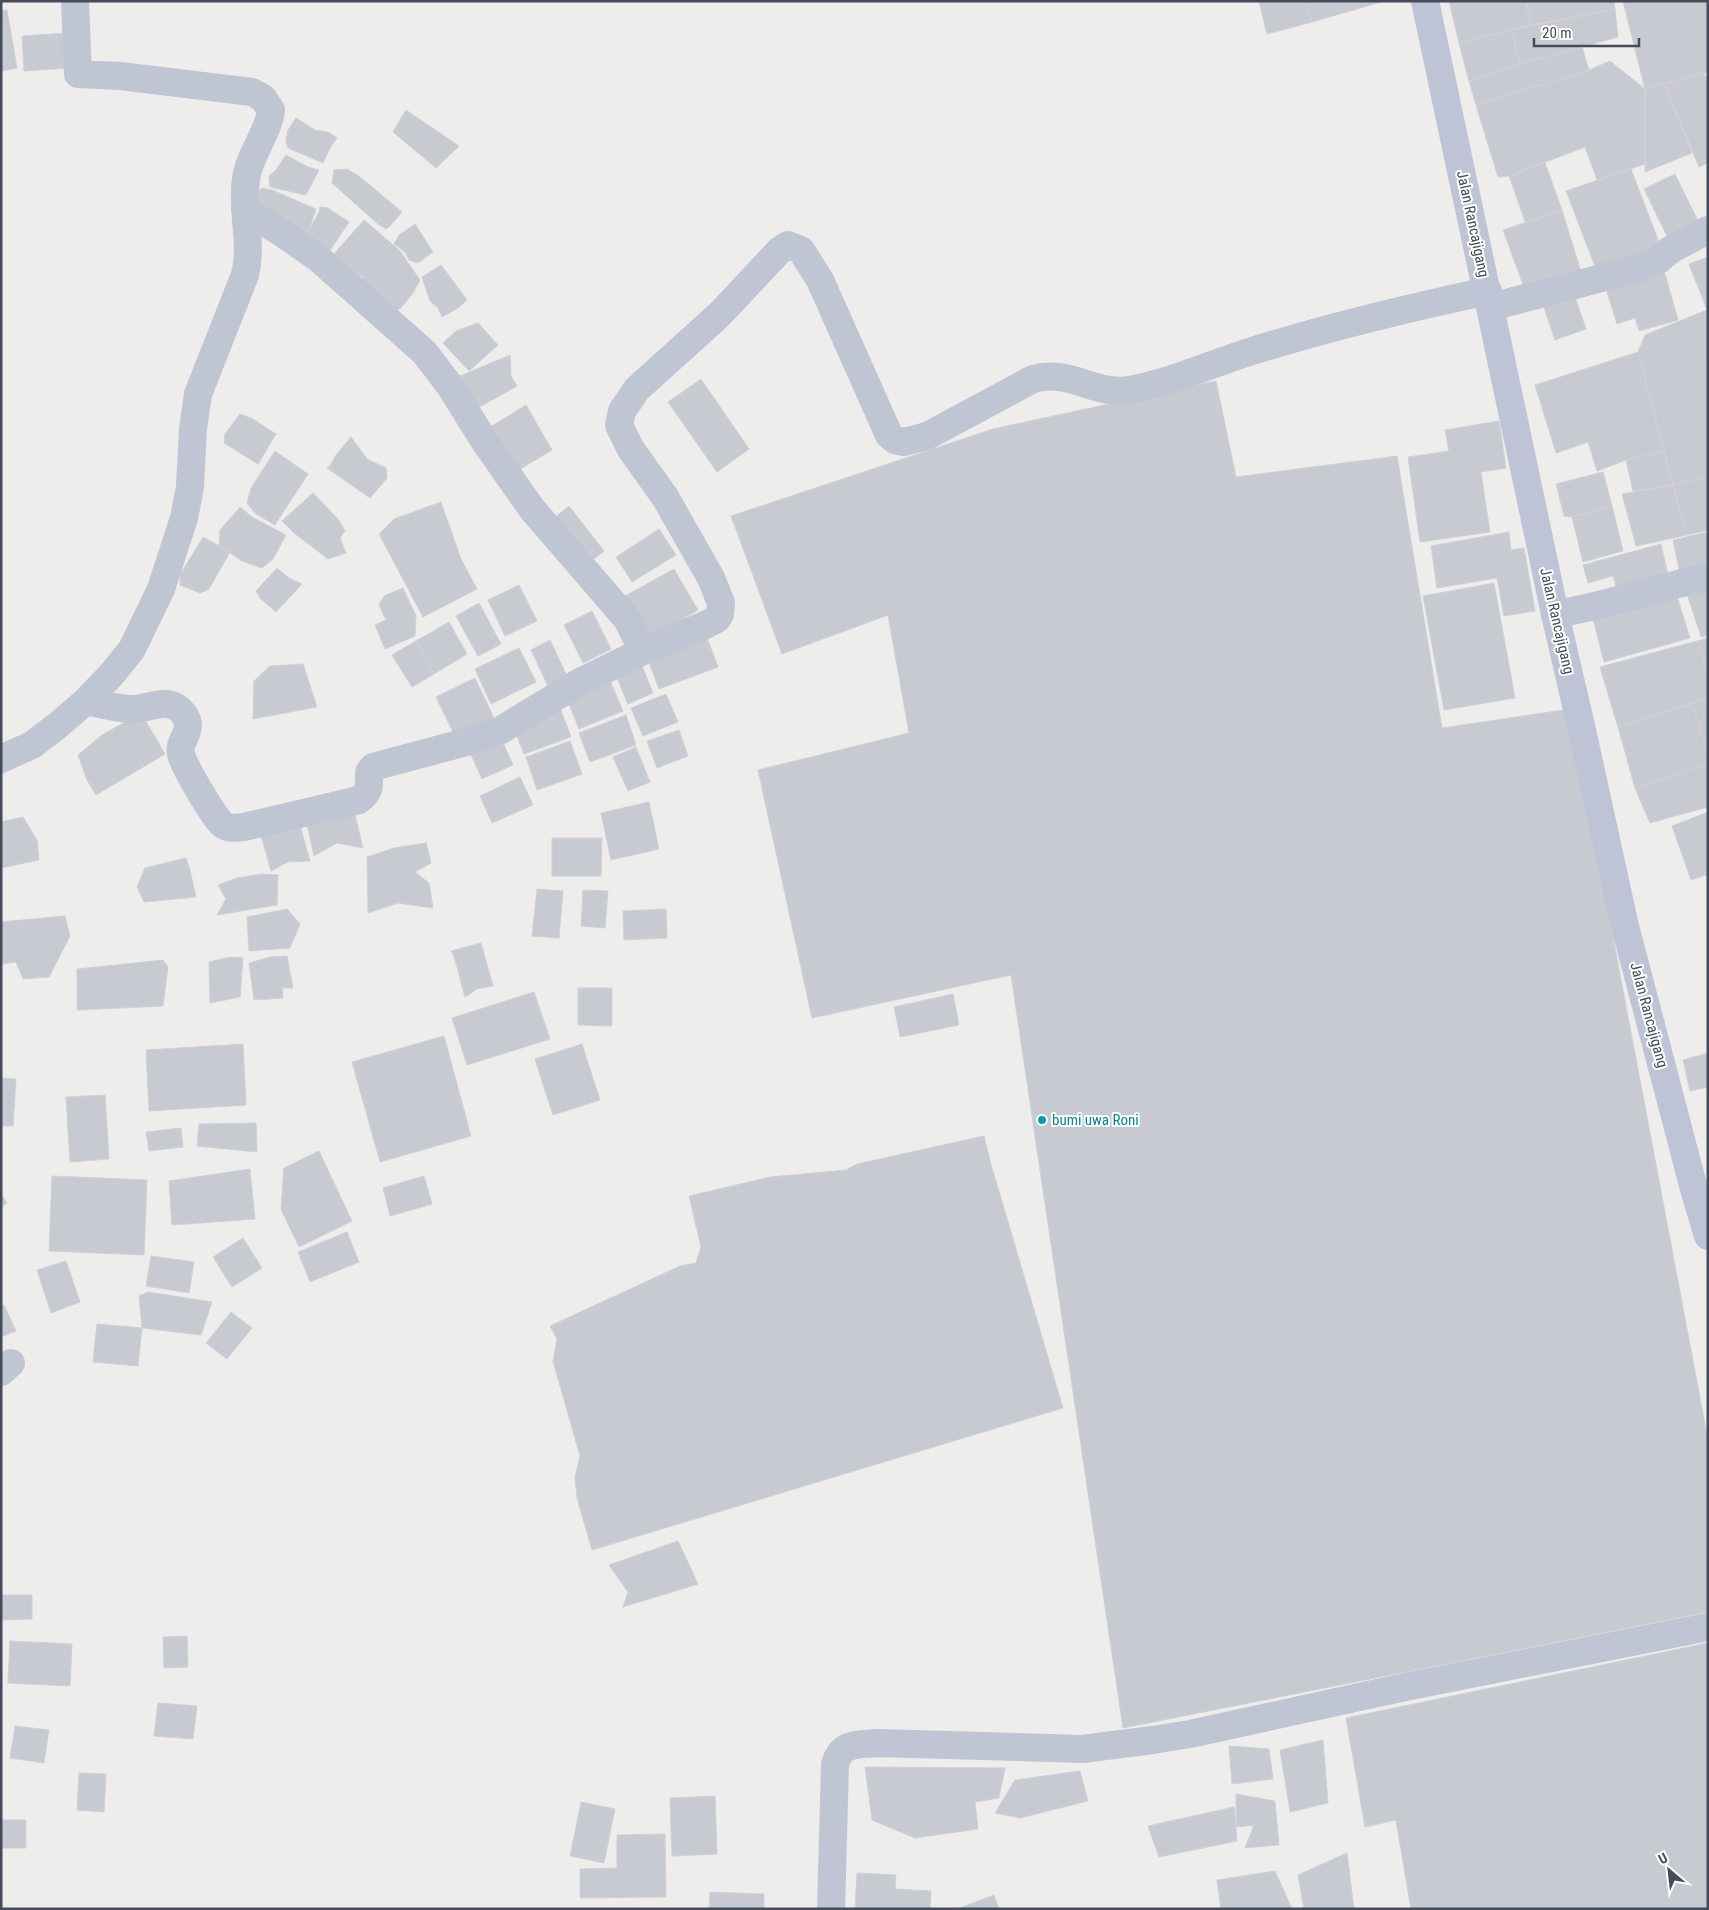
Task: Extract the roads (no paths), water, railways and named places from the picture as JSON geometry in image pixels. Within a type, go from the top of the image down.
[{"type":"main road","name":"Jalan Rancajigang","points":[[1425,1],[1555,614],[1582,726],[1625,926],[1691,1179],[1708,1236]]},
{"type":"street","points":[[1,759],[32,744],[57,726],[86,701],[112,674],[132,649],[160,590],[184,518],[190,486],[193,429],[198,394],[245,275],[249,259],[245,210],[246,176],[270,114],[270,107],[263,98],[252,92],[111,75],[78,74],[75,1]]},
{"type":"street","points":[[245,210],[282,232],[318,258],[425,353],[450,386],[485,442],[532,509],[627,619],[643,651]]},
{"type":"street","points":[[86,701],[133,709],[169,703],[179,708],[188,723],[188,732],[180,754],[186,766],[211,810],[222,824],[230,828],[244,828],[359,800],[367,793],[369,788],[369,772],[373,767],[470,742],[501,730],[580,682],[643,651],[705,626],[717,619],[720,614],[721,603],[711,578],[665,497],[630,448],[620,425],[622,411],[637,389],[720,314],[785,246],[794,246],[801,250],[820,280],[889,435],[895,440],[904,442],[927,436],[1032,379],[1042,376],[1049,375],[1108,389],[1126,390],[1173,380],[1251,352],[1396,311],[1489,299],[1636,269],[1660,259],[1670,250],[1708,230]]},
{"type":"street","points":[[1555,614],[1585,609],[1708,577]]},
{"type":"street","points":[[831,1909],[835,1764],[842,1751],[849,1746],[878,1744],[1082,1749],[1153,1740],[1190,1734],[1404,1687],[1708,1627]]},
{"type":"place","name":"bumi uwa Roni","points":[[1042,1120]]}]
